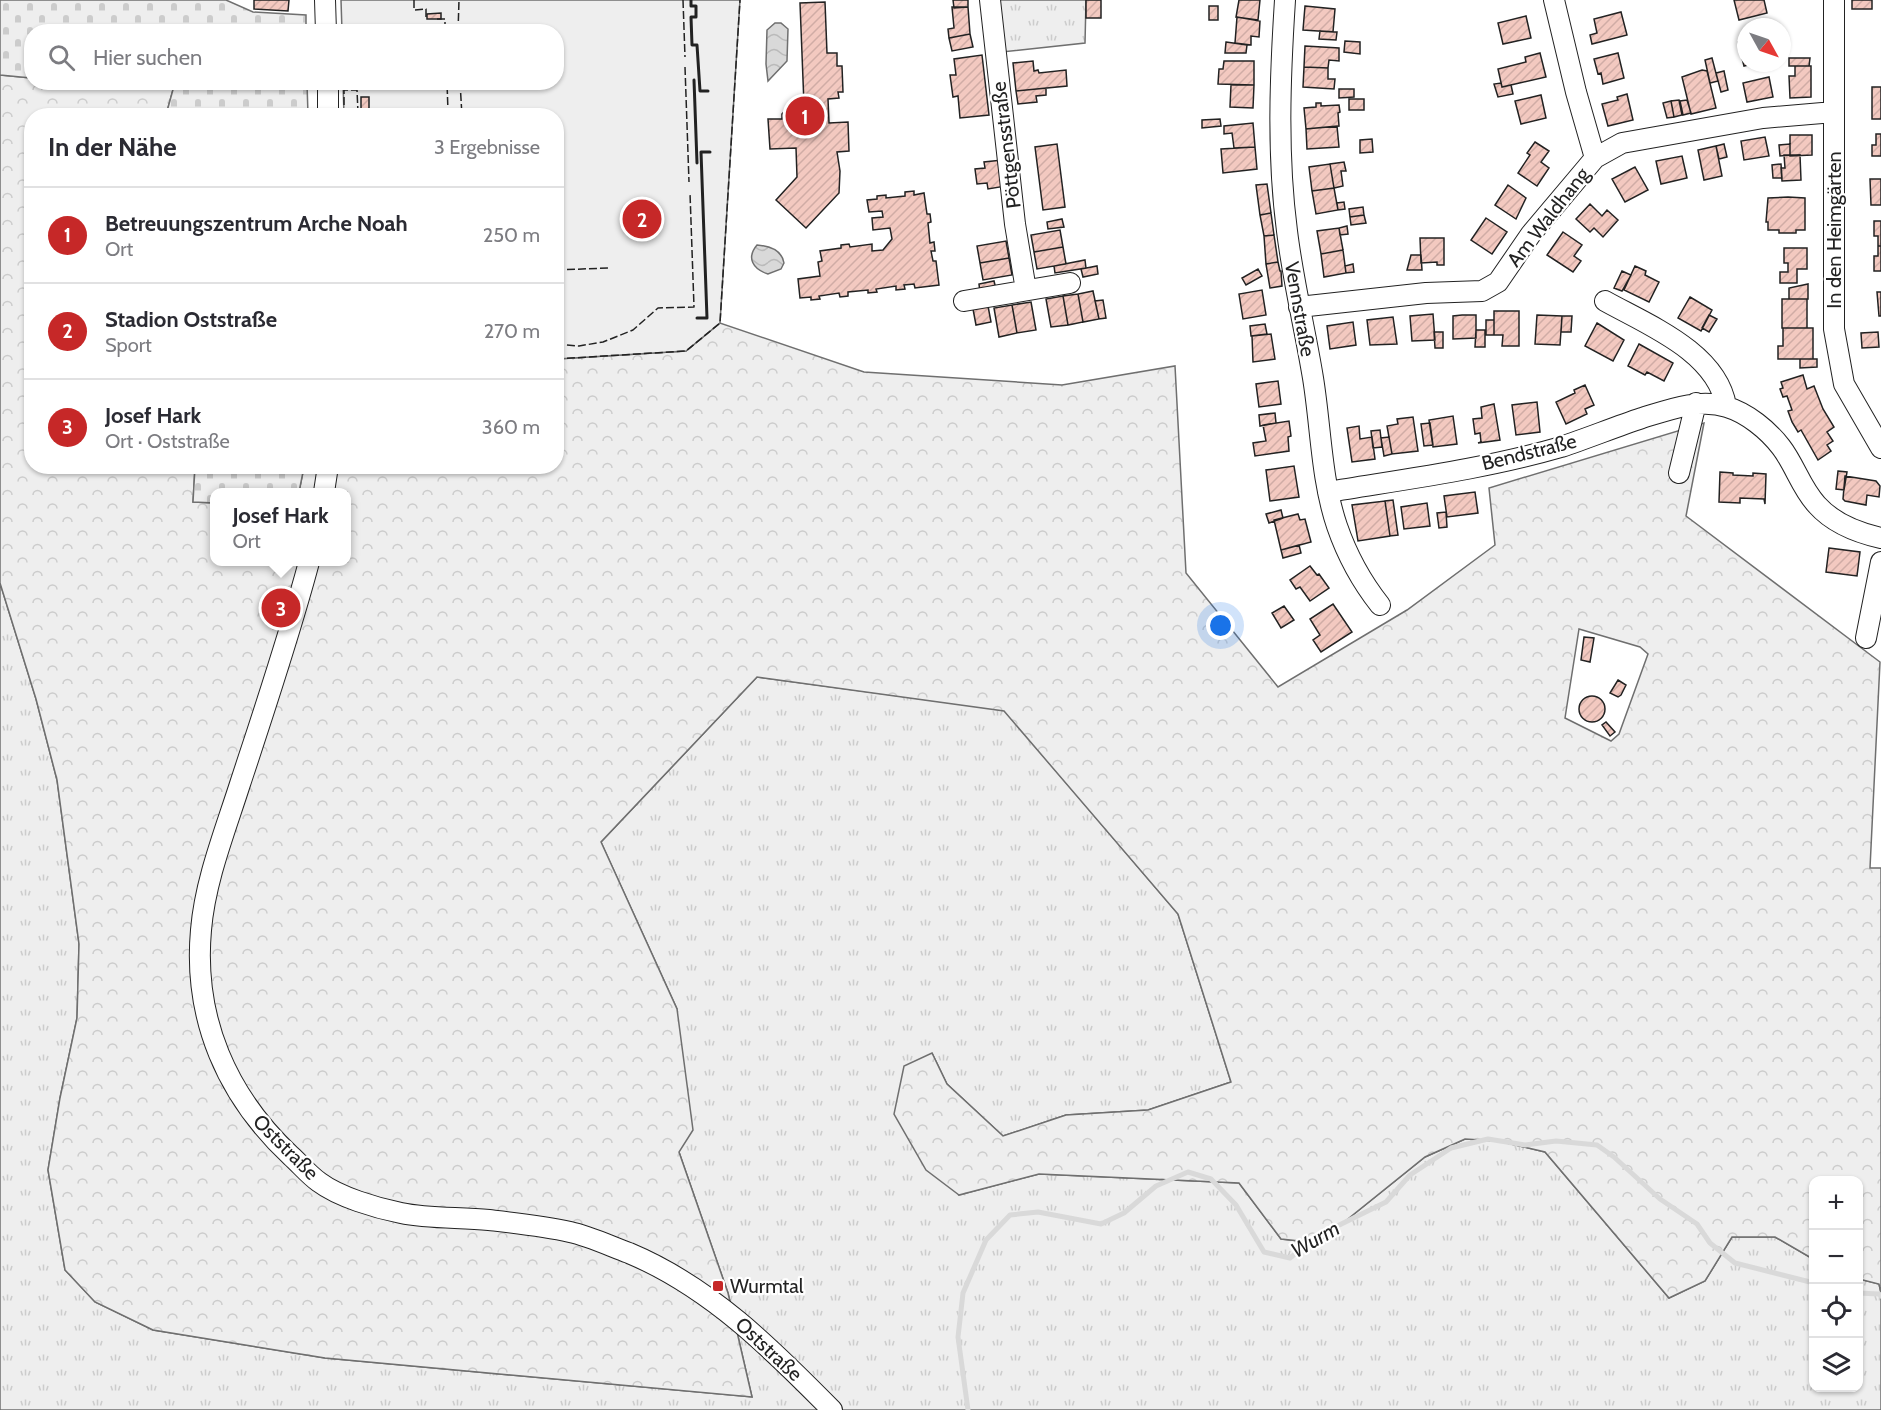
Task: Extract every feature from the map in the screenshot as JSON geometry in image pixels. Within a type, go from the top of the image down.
[{"type":"street","points":[[325,0],[326,24]]},
{"type":"street","name":"Pöttgensstraße","points":[[990,0],[1015,224],[1026,290]]},
{"type":"street","name":"Vennstraße","points":[[1285,0],[1280,122],[1286,229],[1313,378],[1328,492],[1336,525],[1347,553],[1362,581],[1380,605]]},
{"type":"street","points":[[1554,0],[1576,92],[1595,158]]},
{"type":"street","name":"In den Heimgärten","points":[[1834,0],[1836,340],[1844,384],[1881,448]]},
{"type":"street","points":[[328,90],[328,108]]},
{"type":"street","name":"Am Waldhang","points":[[1299,307],[1426,293],[1482,291],[1498,282],[1531,234],[1595,158],[1622,143],[1763,118],[1834,112]]},
{"type":"street","points":[[964,301],[1070,283]]},
{"type":"street","points":[[1605,301],[1700,358],[1716,377],[1726,406]]},
{"type":"street","points":[[1679,473],[1696,403]]},
{"type":"street","name":"Bendstraße","points":[[1328,492],[1500,462],[1561,447],[1659,413],[1696,403],[1726,406],[1755,421],[1781,447],[1803,487],[1818,507],[1839,522],[1862,533],[1881,538]]},
{"type":"street","points":[[1866,638],[1881,562]]},
{"type":"street","name":"Oststraße","points":[[308,566],[221,843],[207,893],[201,930],[200,968],[203,999],[210,1028],[234,1088],[250,1112],[273,1139],[319,1182],[364,1204],[404,1214],[490,1220],[572,1232],[665,1269],[699,1290],[754,1333],[832,1410]]},
{"type":"green space","points":[[0,0],[226,0],[253,12],[306,15],[306,24],[24,24],[24,77],[0,75]]},
{"type":"green space","points":[[341,0],[740,0],[720,323],[686,351],[564,359],[564,108],[344,108],[343,90],[564,90],[564,24],[342,24]]},
{"type":"green space","points":[[996,0],[1086,0],[1085,43],[1002,52]]},
{"type":"green space","points":[[0,75],[24,77],[24,90],[173,90],[168,108],[24,108],[24,474],[195,474],[193,502],[210,503],[210,566],[351,566],[351,488],[300,488],[303,474],[564,474],[564,359],[686,351],[720,323],[864,372],[1062,385],[1175,366],[1186,573],[1278,687],[1407,610],[1495,545],[1489,488],[1704,423],[1686,516],[1880,662],[1870,868],[1881,868],[1881,1293],[1879,1284],[1863,1280],[1863,1176],[1809,1176],[1809,1257],[1775,1237],[1732,1237],[1705,1281],[1669,1298],[1545,1152],[1498,1141],[1465,1139],[1425,1157],[1318,1243],[1281,1239],[1239,1183],[1039,1174],[959,1195],[926,1170],[894,1114],[904,1066],[932,1053],[947,1084],[1003,1136],[1066,1115],[1148,1110],[1231,1082],[1178,914],[1004,711],[757,677],[601,842],[677,1009],[693,1130],[679,1152],[728,1293],[752,1397],[325,1358],[153,1330],[95,1302],[65,1270],[48,1170],[77,1018],[79,944],[57,780],[36,699],[0,583]],"holes":[[[1579,629],[1640,647],[1648,654],[1619,734],[1611,741],[1565,718]]]},
{"type":"green space","points":[[173,90],[307,90],[308,108],[168,108]]},
{"type":"green space","points":[[195,474],[303,474],[300,488],[210,488],[210,503],[193,502]]},
{"type":"green space","points":[[0,583],[36,699],[57,780],[79,944],[77,1018],[48,1170],[65,1270],[95,1302],[153,1330],[325,1358],[752,1397],[728,1293],[679,1152],[677,1009],[601,842],[757,677],[1004,710],[1178,914],[1231,1082],[1148,1110],[1066,1115],[1003,1136],[947,1084],[932,1053],[959,1195],[1039,1174],[1239,1183],[1281,1239],[1318,1243],[1425,1157],[1465,1139],[1498,1141],[1545,1152],[1669,1298],[1705,1281],[1732,1237],[1775,1237],[1809,1257],[1809,1392],[1863,1392],[1863,1280],[1879,1284],[1881,1293],[1881,1410],[0,1410]]},
{"type":"water","points":[[775,23],[781,23],[788,29],[787,61],[768,81],[767,30]]},
{"type":"water","points":[[757,245],[770,248],[781,255],[784,263],[781,269],[768,274],[755,266],[752,254]]},
{"type":"building","points":[[254,0],[289,0],[288,11],[254,9]]},
{"type":"building","points":[[953,0],[968,0],[968,7],[954,8]]},
{"type":"building","points":[[1086,0],[1101,0],[1101,18],[1086,18]]},
{"type":"building","points":[[1239,0],[1260,0],[1258,20],[1236,17]]},
{"type":"building","points":[[1734,0],[1764,0],[1767,13],[1738,18]]},
{"type":"building","points":[[1852,0],[1872,0],[1872,9],[1852,9]]},
{"type":"building","points":[[825,2],[827,53],[837,53],[837,66],[842,66],[843,92],[838,92],[839,98],[828,99],[829,123],[848,122],[849,151],[837,152],[840,171],[839,193],[806,228],[776,200],[797,177],[796,148],[770,149],[768,119],[782,119],[782,114],[790,105],[804,105],[800,3]]},
{"type":"building","points":[[1209,6],[1218,6],[1218,20],[1209,20]]},
{"type":"building","points":[[1305,6],[1335,9],[1333,32],[1303,30]]},
{"type":"building","points":[[952,7],[968,7],[970,34],[949,38],[948,29],[954,28]]},
{"type":"building","points":[[1621,12],[1627,35],[1592,44],[1590,35],[1597,33],[1594,19]]},
{"type":"building","points":[[441,13],[441,19],[427,19],[427,14]]},
{"type":"building","points":[[1526,16],[1531,38],[1503,44],[1498,23]]},
{"type":"building","points":[[1237,17],[1260,21],[1259,37],[1251,36],[1251,45],[1235,43]]},
{"type":"building","points":[[1320,31],[1337,32],[1336,40],[1319,39]]},
{"type":"building","points":[[970,34],[973,47],[952,51],[949,38]]},
{"type":"building","points":[[1345,41],[1360,42],[1360,54],[1344,52]]},
{"type":"building","points":[[1226,42],[1247,45],[1246,53],[1225,53]]},
{"type":"building","points":[[1305,46],[1339,48],[1339,61],[1329,60],[1328,68],[1304,67]]},
{"type":"building","points":[[1540,53],[1546,77],[1502,87],[1498,69],[1526,62],[1525,57]]},
{"type":"building","points":[[1618,53],[1624,78],[1603,84],[1601,73],[1598,74],[1594,59]]},
{"type":"building","points":[[982,55],[989,115],[960,118],[958,96],[953,97],[950,75],[956,75],[954,59]]},
{"type":"building","points":[[1712,58],[1718,81],[1710,83],[1705,60]]},
{"type":"building","points":[[1791,58],[1810,58],[1809,66],[1791,66]]},
{"type":"building","points":[[1033,61],[1034,71],[1038,70],[1039,73],[1066,70],[1067,86],[1016,91],[1013,63]]},
{"type":"building","points":[[1224,61],[1254,61],[1254,85],[1218,84],[1219,69],[1223,69]]},
{"type":"building","points":[[1795,66],[1811,66],[1811,97],[1790,98],[1789,76],[1795,76]]},
{"type":"building","points":[[1304,67],[1328,68],[1328,79],[1335,79],[1334,89],[1303,87]]},
{"type":"building","points":[[1702,70],[1707,71],[1716,108],[1691,114],[1682,77]]},
{"type":"building","points":[[1724,71],[1728,90],[1721,92],[1716,73]]},
{"type":"building","points":[[1769,77],[1773,97],[1747,102],[1743,83]]},
{"type":"building","points":[[1501,83],[1502,87],[1511,85],[1513,94],[1498,97],[1494,84]]},
{"type":"building","points":[[1231,85],[1254,85],[1253,108],[1230,107]]},
{"type":"building","points":[[1872,87],[1881,87],[1881,119],[1872,119]]},
{"type":"building","points":[[1046,88],[1046,95],[1036,96],[1037,102],[1018,104],[1016,91]]},
{"type":"building","points":[[1339,89],[1354,89],[1354,97],[1339,98]]},
{"type":"building","points":[[1627,94],[1633,120],[1608,126],[1602,104],[1618,100],[1617,97]]},
{"type":"building","points":[[1541,95],[1546,118],[1521,124],[1515,101]]},
{"type":"building","points":[[361,97],[369,97],[369,108],[361,108]]},
{"type":"building","points":[[1349,99],[1364,99],[1364,110],[1349,110]]},
{"type":"building","points":[[1679,100],[1682,115],[1674,117],[1671,101]]},
{"type":"building","points":[[1687,100],[1691,113],[1683,115],[1680,101]]},
{"type":"building","points":[[1671,101],[1674,117],[1667,118],[1663,103]]},
{"type":"building","points":[[1316,103],[1321,103],[1321,106],[1339,105],[1339,126],[1306,129],[1304,108],[1316,107]]},
{"type":"building","points":[[1220,119],[1221,126],[1202,128],[1202,120]]},
{"type":"building","points":[[1253,123],[1255,147],[1234,148],[1232,133],[1224,134],[1224,126]]},
{"type":"building","points":[[1337,126],[1339,147],[1307,149],[1306,129]]},
{"type":"building","points":[[1876,134],[1881,134],[1881,156],[1872,156],[1872,145],[1876,145]]},
{"type":"building","points":[[1790,135],[1812,135],[1812,155],[1790,156]]},
{"type":"building","points":[[1765,137],[1769,156],[1744,160],[1741,141]]},
{"type":"building","points":[[1372,139],[1373,152],[1360,153],[1360,140]]},
{"type":"building","points":[[1535,142],[1549,151],[1541,162],[1549,168],[1537,186],[1518,173],[1530,155],[1527,153]]},
{"type":"building","points":[[1057,144],[1065,207],[1043,210],[1035,147]]},
{"type":"building","points":[[1724,144],[1727,157],[1719,159],[1716,146]]},
{"type":"building","points":[[1790,144],[1790,155],[1780,156],[1779,145]]},
{"type":"building","points":[[1716,146],[1722,176],[1704,180],[1698,150]]},
{"type":"building","points":[[1255,147],[1257,169],[1223,173],[1221,149]]},
{"type":"building","points":[[1784,155],[1800,155],[1801,180],[1782,181],[1781,168],[1785,168]]},
{"type":"building","points":[[1682,156],[1687,178],[1661,184],[1656,161]]},
{"type":"building","points":[[1002,160],[1006,186],[988,189],[987,183],[977,184],[975,169],[985,168],[984,162]]},
{"type":"building","points":[[1344,162],[1346,171],[1341,171],[1343,186],[1334,188],[1330,164]]},
{"type":"building","points":[[1330,164],[1334,188],[1312,191],[1309,167]]},
{"type":"building","points":[[1781,164],[1782,178],[1773,178],[1772,165]]},
{"type":"building","points":[[1635,167],[1648,190],[1625,202],[1612,179]]},
{"type":"building","points":[[1870,179],[1881,179],[1881,205],[1871,205]]},
{"type":"building","points":[[1267,184],[1271,213],[1260,215],[1256,185]]},
{"type":"building","points":[[1508,185],[1526,198],[1516,219],[1495,205]]},
{"type":"building","points":[[1334,188],[1338,210],[1316,214],[1312,191]]},
{"type":"building","points":[[914,191],[914,195],[924,193],[927,214],[930,214],[931,222],[928,223],[930,243],[934,242],[935,251],[931,251],[933,261],[936,261],[939,285],[915,288],[914,284],[904,285],[905,289],[896,290],[896,286],[876,289],[877,292],[868,293],[868,290],[848,292],[848,296],[840,297],[839,293],[819,296],[820,299],[800,298],[798,279],[820,276],[818,262],[822,261],[820,251],[841,248],[841,245],[849,244],[850,247],[872,244],[872,251],[883,250],[892,239],[890,228],[873,230],[872,218],[883,217],[882,211],[869,212],[867,200],[886,195],[886,198],[905,196],[905,192]]},
{"type":"building","points":[[1768,198],[1805,198],[1805,230],[1796,230],[1796,233],[1779,233],[1779,230],[1768,230],[1768,222],[1766,222]]},
{"type":"building","points":[[1344,202],[1345,209],[1338,210],[1337,203]]},
{"type":"building","points":[[1590,204],[1602,216],[1607,210],[1618,220],[1603,237],[1594,228],[1590,232],[1576,219]]},
{"type":"building","points":[[1363,207],[1364,215],[1350,217],[1349,209]]},
{"type":"building","points":[[1271,213],[1274,235],[1264,236],[1260,215]]},
{"type":"building","points":[[1364,215],[1366,223],[1351,225],[1350,217]]},
{"type":"building","points":[[1486,218],[1507,232],[1492,254],[1471,240]]},
{"type":"building","points":[[1062,219],[1064,227],[1048,229],[1047,222]]},
{"type":"building","points":[[1874,221],[1881,221],[1881,246],[1878,246],[1878,236],[1874,236]]},
{"type":"building","points":[[1347,226],[1348,234],[1340,235],[1339,228]]},
{"type":"building","points":[[1339,228],[1343,250],[1321,254],[1317,231]]},
{"type":"building","points":[[1060,230],[1063,247],[1034,252],[1031,235]]},
{"type":"building","points":[[1563,232],[1582,245],[1574,256],[1581,261],[1573,272],[1547,255]]},
{"type":"building","points":[[1274,235],[1278,262],[1266,264],[1264,236]]},
{"type":"building","points":[[1420,238],[1444,238],[1444,265],[1437,265],[1437,262],[1421,263]]},
{"type":"building","points":[[1006,241],[1009,258],[980,263],[977,246]]},
{"type":"building","points":[[1878,246],[1881,246],[1881,271],[1874,271],[1874,256],[1878,256]]},
{"type":"building","points":[[1063,247],[1066,264],[1037,269],[1034,252]]},
{"type":"building","points":[[1784,248],[1807,248],[1807,269],[1797,269],[1797,283],[1780,283],[1780,272],[1788,272],[1788,263],[1784,263]]},
{"type":"building","points":[[1343,250],[1346,273],[1324,277],[1321,254]]},
{"type":"building","points":[[1411,255],[1421,255],[1422,270],[1407,270]]},
{"type":"building","points":[[1009,258],[1012,275],[983,280],[980,263]]},
{"type":"building","points":[[1085,260],[1086,268],[1055,273],[1054,266]]},
{"type":"building","points":[[1278,262],[1282,286],[1270,288],[1266,264]]},
{"type":"building","points":[[1353,264],[1354,272],[1346,273],[1345,266]]},
{"type":"building","points":[[1097,266],[1098,274],[1083,277],[1081,269]]},
{"type":"building","points":[[1635,266],[1646,271],[1645,275],[1659,282],[1649,302],[1624,290]]},
{"type":"building","points":[[1258,269],[1262,276],[1246,285],[1242,278]]},
{"type":"building","points":[[1622,271],[1631,275],[1622,291],[1614,288]]},
{"type":"building","points":[[994,281],[996,289],[980,292],[979,284]]},
{"type":"building","points":[[1808,284],[1808,299],[1789,299],[1789,288]]},
{"type":"building","points":[[1262,290],[1266,315],[1243,319],[1239,294]]},
{"type":"building","points":[[1093,291],[1099,319],[1083,322],[1078,294]]},
{"type":"building","points":[[1877,292],[1881,292],[1881,316],[1879,316]]},
{"type":"building","points":[[1078,294],[1083,322],[1068,325],[1063,296]]},
{"type":"building","points":[[1063,296],[1068,325],[1051,327],[1046,299]]},
{"type":"building","points":[[1690,297],[1712,310],[1701,331],[1678,318]]},
{"type":"building","points":[[1782,299],[1807,299],[1807,328],[1782,328]]},
{"type":"building","points":[[1103,300],[1106,318],[1099,319],[1095,301]]},
{"type":"building","points":[[1031,302],[1036,330],[1017,333],[1012,305]]},
{"type":"building","points":[[1012,305],[1017,333],[999,337],[994,308]]},
{"type":"building","points":[[988,306],[991,322],[976,325],[973,309]]},
{"type":"building","points":[[1494,311],[1519,311],[1519,346],[1502,346],[1503,335],[1494,335]]},
{"type":"building","points":[[1433,314],[1435,340],[1412,341],[1410,316]]},
{"type":"building","points":[[1476,315],[1476,338],[1453,339],[1453,316]]},
{"type":"building","points":[[1537,315],[1562,316],[1560,345],[1535,344]]},
{"type":"building","points":[[1709,315],[1717,319],[1709,332],[1702,328]]},
{"type":"building","points":[[1562,316],[1572,316],[1571,332],[1561,332]]},
{"type":"building","points":[[1393,317],[1397,344],[1370,345],[1367,320]]},
{"type":"building","points":[[1486,320],[1494,320],[1494,335],[1486,335]]},
{"type":"building","points":[[1353,322],[1356,345],[1330,349],[1327,326]]},
{"type":"building","points":[[1597,323],[1624,340],[1613,361],[1585,346]]},
{"type":"building","points":[[1265,324],[1267,334],[1251,336],[1250,326]]},
{"type":"building","points":[[1783,328],[1813,328],[1813,359],[1778,359],[1778,346],[1783,346]]},
{"type":"building","points":[[1476,330],[1485,330],[1485,347],[1475,347]]},
{"type":"building","points":[[1434,332],[1443,332],[1443,348],[1435,348]]},
{"type":"building","points":[[1878,332],[1879,347],[1862,348],[1861,333]]},
{"type":"building","points":[[1271,334],[1275,359],[1253,362],[1252,336]]},
{"type":"building","points":[[1639,344],[1673,363],[1664,381],[1628,366]]},
{"type":"building","points":[[1800,359],[1817,359],[1817,367],[1800,368]]},
{"type":"building","points":[[1803,375],[1807,389],[1814,386],[1823,409],[1834,427],[1827,432],[1833,441],[1827,445],[1831,451],[1818,460],[1801,430],[1798,432],[1792,422],[1788,411],[1792,410],[1787,396],[1783,397],[1780,389],[1783,388],[1781,382]]},
{"type":"building","points":[[1278,381],[1281,404],[1259,407],[1256,384]]},
{"type":"building","points":[[1585,385],[1594,405],[1585,409],[1587,414],[1566,424],[1556,402],[1575,393],[1574,390]]},
{"type":"building","points":[[1537,402],[1540,432],[1516,435],[1512,405]]},
{"type":"building","points":[[1494,404],[1500,440],[1478,443],[1481,442],[1480,433],[1475,434],[1473,419],[1482,418],[1481,407]]},
{"type":"building","points":[[1275,413],[1276,423],[1260,426],[1259,415]]},
{"type":"building","points":[[1453,416],[1457,444],[1433,447],[1429,420]]},
{"type":"building","points":[[1413,417],[1418,451],[1392,454],[1387,426],[1398,424],[1397,419]]},
{"type":"building","points":[[1289,421],[1291,436],[1288,437],[1289,451],[1255,456],[1253,443],[1266,441],[1263,425]]},
{"type":"building","points":[[1430,423],[1433,445],[1424,446],[1421,424]]},
{"type":"building","points":[[1359,426],[1360,439],[1372,437],[1375,459],[1352,462],[1347,428]]},
{"type":"building","points":[[1380,430],[1382,447],[1373,448],[1371,431]]},
{"type":"building","points":[[1389,437],[1392,454],[1384,456],[1381,438]]},
{"type":"building","points":[[1294,466],[1299,497],[1270,501],[1266,470]]},
{"type":"building","points":[[1838,471],[1847,472],[1844,490],[1836,489]]},
{"type":"building","points":[[1720,472],[1753,476],[1753,473],[1766,474],[1765,504],[1764,499],[1740,498],[1740,503],[1719,502]]},
{"type":"building","points":[[1845,476],[1876,481],[1880,486],[1879,497],[1867,495],[1866,505],[1845,501],[1843,499]]},
{"type":"building","points":[[1475,492],[1478,513],[1447,517],[1444,496]]},
{"type":"building","points":[[1393,500],[1398,535],[1390,536],[1385,501]]},
{"type":"building","points":[[1385,501],[1390,536],[1358,541],[1352,505]]},
{"type":"building","points":[[1427,503],[1430,526],[1404,529],[1401,507]]},
{"type":"building","points":[[1281,510],[1283,518],[1269,523],[1266,514]]},
{"type":"building","points":[[1446,512],[1447,527],[1439,528],[1437,513]]},
{"type":"building","points":[[1298,514],[1300,520],[1305,519],[1311,542],[1281,550],[1274,520]]},
{"type":"building","points":[[1299,545],[1301,553],[1283,558],[1281,550]]},
{"type":"building","points":[[1829,548],[1860,552],[1857,576],[1826,572]]},
{"type":"building","points":[[1310,566],[1329,588],[1310,601],[1300,587],[1296,589],[1290,580]]},
{"type":"building","points":[[1333,604],[1352,632],[1321,652],[1313,640],[1320,635],[1310,619]]},
{"type":"building","points":[[1284,606],[1294,620],[1281,628],[1272,613]]},
{"type":"building","points":[[1584,637],[1594,638],[1590,662],[1581,660]]},
{"type":"building","points":[[1618,680],[1626,685],[1618,697],[1610,693]]},
{"type":"building","points":[[1592,696],[1601,700],[1605,709],[1601,718],[1592,722],[1583,718],[1579,709],[1583,700]]},
{"type":"building","points":[[1606,722],[1615,732],[1610,736],[1602,725]]},
{"type":"waterway","name":"Wurm","points":[[968,1410],[958,1337],[963,1293],[986,1240],[1010,1215],[1038,1212],[1101,1224],[1124,1213],[1156,1186],[1188,1172],[1211,1179],[1236,1205],[1264,1252],[1290,1258],[1317,1236],[1386,1202],[1410,1175],[1451,1148],[1488,1139],[1525,1145],[1556,1141],[1597,1145],[1614,1157],[1660,1199],[1697,1224],[1710,1243],[1735,1263],[1809,1282]]},
{"type":"waterway","name":"Wurm","points":[[1863,1293],[1881,1296]]},
{"type":"fence","points":[[414,0],[414,10],[426,9],[426,18]]},
{"type":"fence","points":[[458,24],[459,0]]},
{"type":"fence","points":[[683,0],[685,57]]},
{"type":"fence","points":[[564,359],[686,351],[720,323],[740,0]]},
{"type":"fence","points":[[437,19],[445,19],[445,24]]},
{"type":"fence","points":[[685,67],[689,182]]},
{"type":"fence","points":[[344,90],[344,108]]},
{"type":"fence","points":[[344,90],[357,90]]},
{"type":"fence","points":[[357,90],[358,108]]},
{"type":"fence","points":[[447,90],[448,108]]},
{"type":"fence","points":[[460,90],[462,108]]},
{"type":"fence","points":[[564,345],[579,346],[603,342],[633,330],[658,308],[694,307],[690,193]]},
{"type":"fence","points":[[564,270],[609,268]]},
{"type":"wall","points":[[691,0],[691,6],[696,6],[696,17],[691,17],[692,45],[697,45],[700,91],[708,91]]},
{"type":"wall","points":[[694,80],[697,163]]},
{"type":"wall","points":[[697,318],[707,318],[701,152],[710,152]]},
{"type":"place","name":"Betreuungszentrum Arche Noah","points":[[805,116]]},
{"type":"place","name":"Stadion Oststraße","points":[[642,219]]},
{"type":"place","name":"Josef Hark","points":[[281,608]]},
{"type":"place","name":"Wurmtal","points":[[718,1286]]}]
